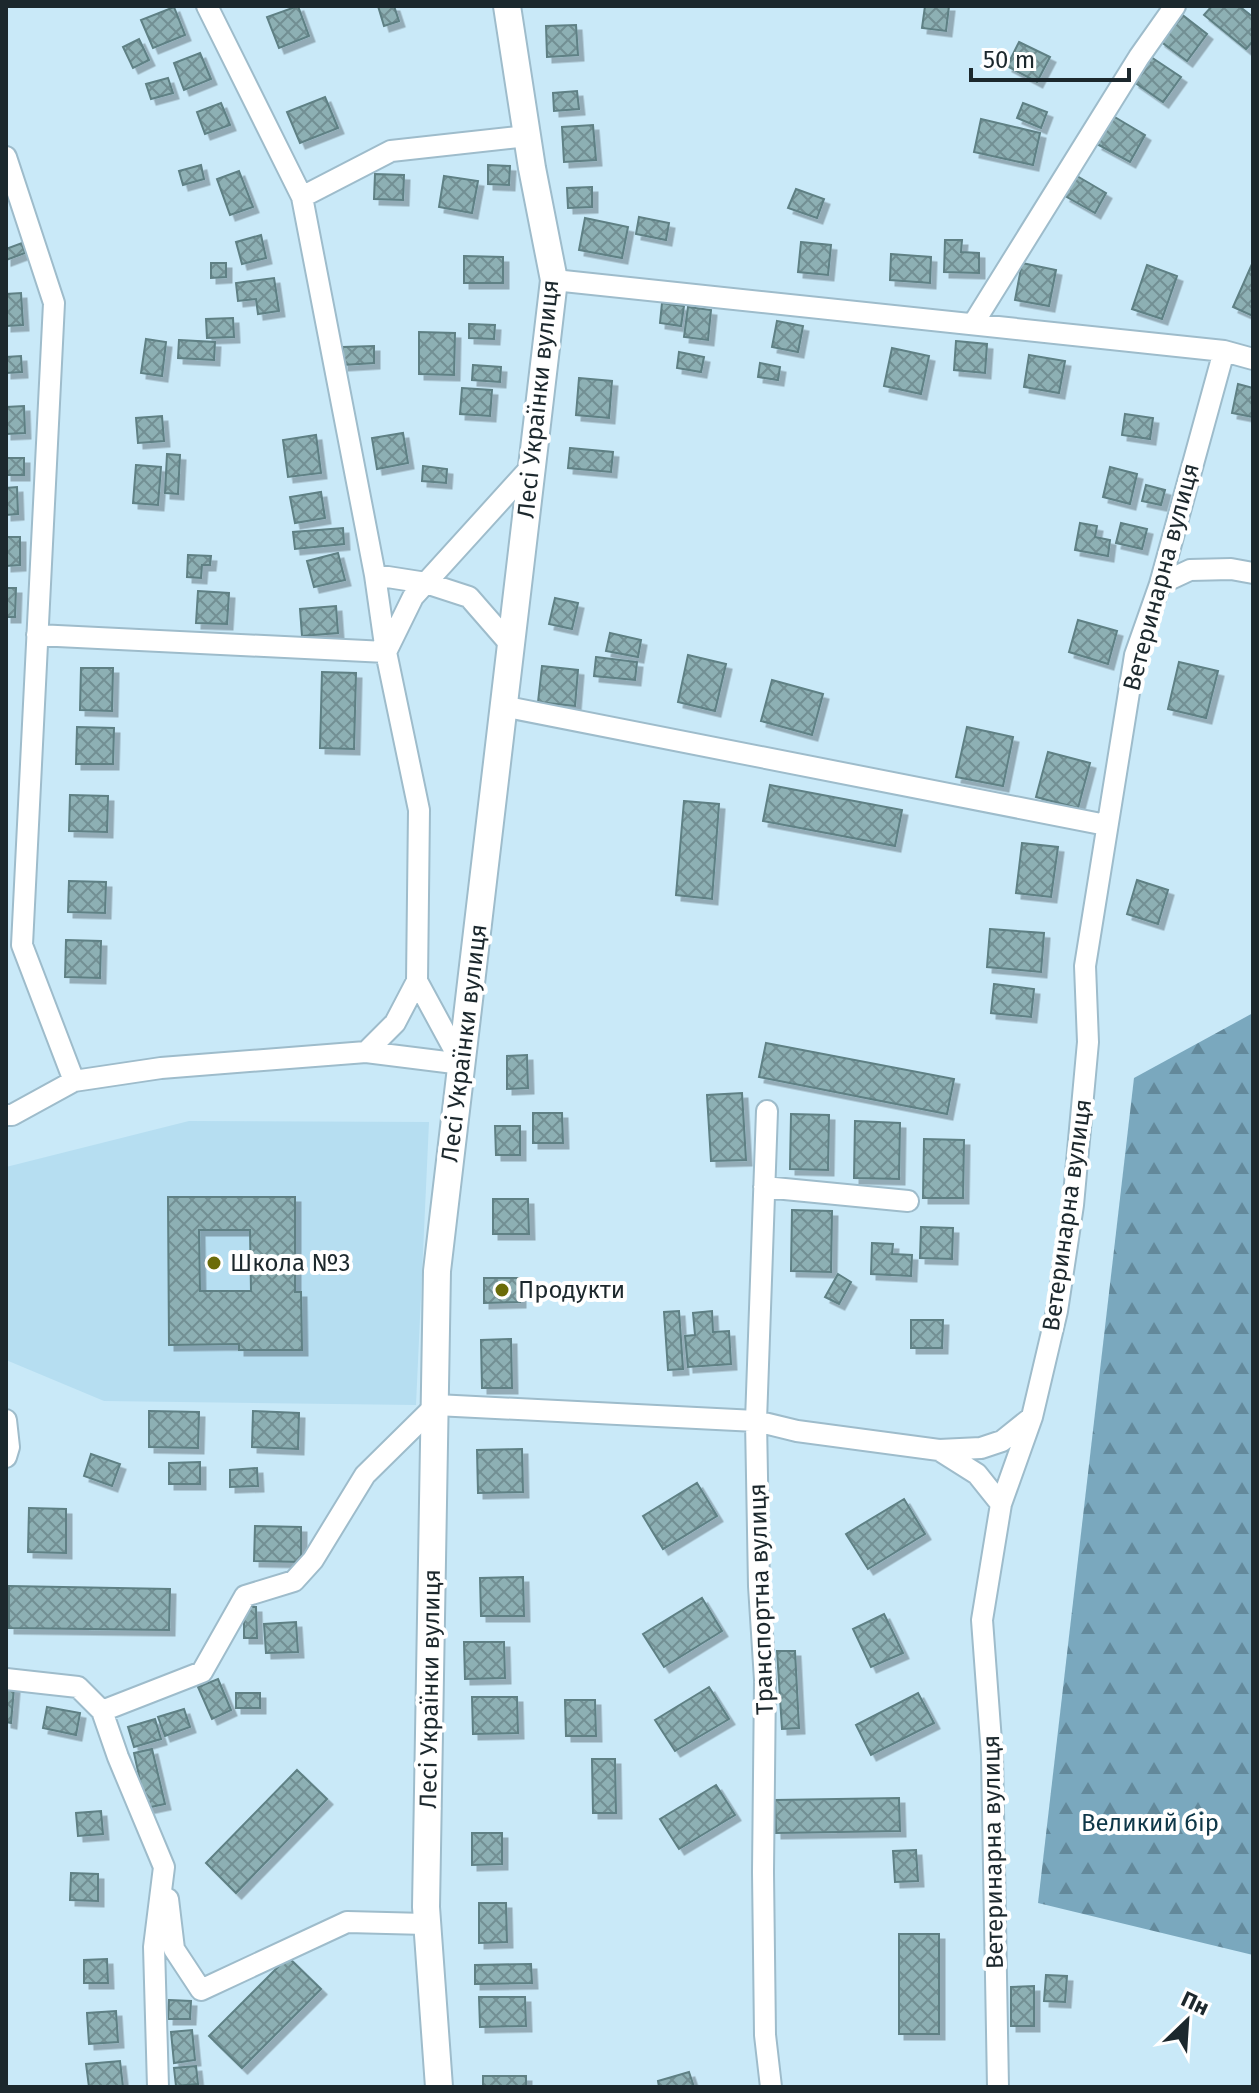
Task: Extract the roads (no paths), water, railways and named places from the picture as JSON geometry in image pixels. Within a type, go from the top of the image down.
[{"type":"street","points":[[207,6],[302,197],[375,575],[386,652],[419,810],[417,981],[395,1023],[366,1052]]},
{"type":"street","name":"Лесі Українки вулиця","points":[[439,2087],[426,1924],[437,1271],[554,280],[507,6]]},
{"type":"street","points":[[973,324],[1139,57],[1175,6]]},
{"type":"street","points":[[302,197],[391,151],[527,136]]},
{"type":"street","points":[[6,157],[54,303],[22,945],[74,1081]]},
{"type":"street","points":[[554,280],[1224,351],[1253,359]]},
{"type":"street","name":"Ветеринарна вулиця","points":[[998,2087],[992,1755],[982,1620],[1001,1504],[1032,1417],[1057,1311],[1073,1205],[1088,1042],[1085,966],[1135,655],[1160,584],[1224,351]]},
{"type":"street","points":[[386,652],[413,597],[532,466]]},
{"type":"street","points":[[1160,584],[1190,570],[1231,569],[1253,573]]},
{"type":"street","points":[[375,575],[426,583],[469,597],[510,644]]},
{"type":"street","points":[[37,635],[386,652]]},
{"type":"street","points":[[502,706],[1106,825]]},
{"type":"street","points":[[417,981],[462,1064]]},
{"type":"street","points":[[6,1115],[12,1115],[74,1081],[161,1068],[366,1052],[462,1064]]},
{"type":"street","name":"Транспортна вулиця","points":[[767,1111],[756,1421],[759,1586],[765,1680],[765,2035],[771,2087]]},
{"type":"street","points":[[764,1187],[908,1201]]},
{"type":"street","points":[[102,1711],[202,1672],[245,1596],[294,1581],[313,1560],[365,1475],[436,1405],[756,1421],[797,1431],[939,1450],[981,1448],[1002,1441],[1032,1417]]},
{"type":"street","points":[[6,1420],[9,1447],[6,1457]]},
{"type":"street","points":[[939,1450],[977,1474],[1001,1504]]},
{"type":"street","points":[[6,1679],[78,1687],[102,1711],[164,1867],[174,1949],[201,1990],[347,1922],[426,1924]]},
{"type":"street","points":[[158,2087],[154,1947],[164,1867]]},
{"type":"place","name":"Школа №3","points":[[214,1263]]},
{"type":"place","name":"Продукти","points":[[502,1290]]},
{"type":"park label","name":"Великий бір","points":[[1150,1823]]}]
